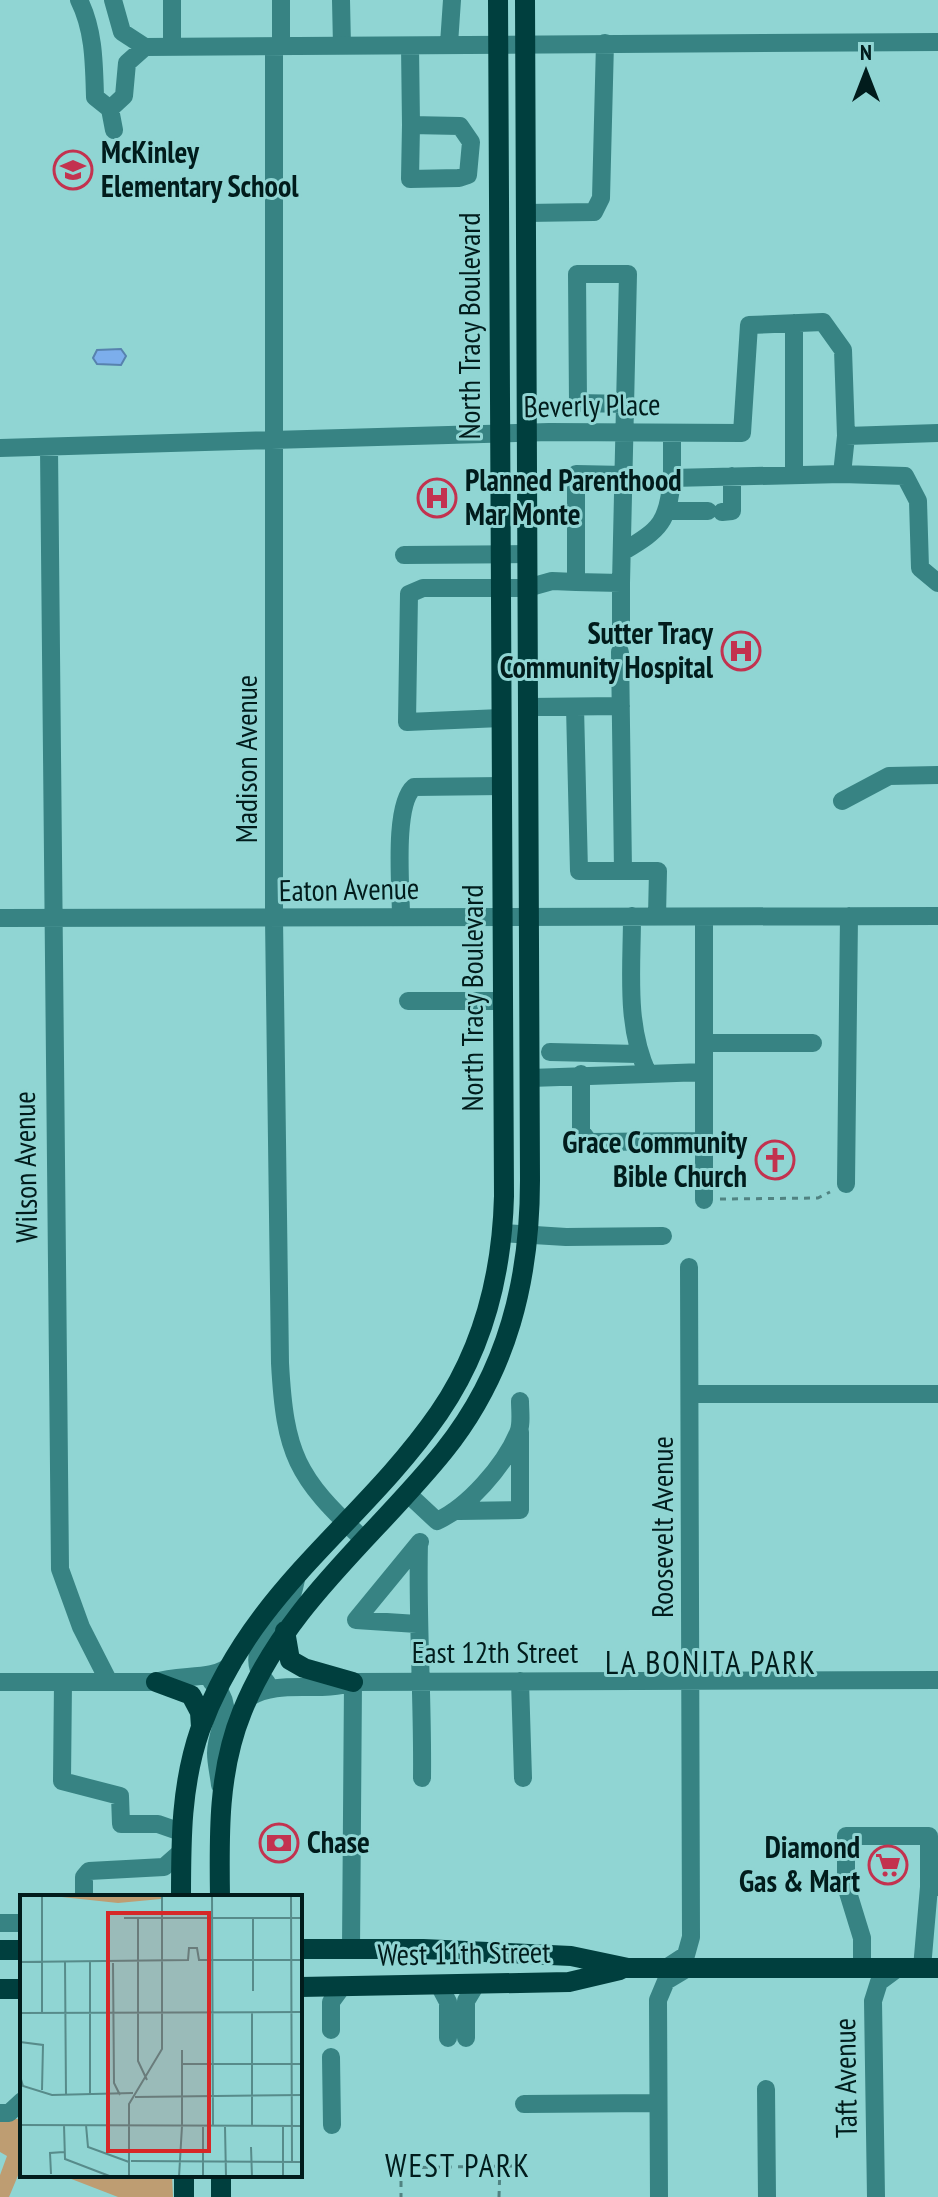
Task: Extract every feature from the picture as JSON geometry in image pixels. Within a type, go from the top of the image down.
[{"type":"main road","name":"North Tracy Boulevard","points":[[181,1895],[181,1842],[187,1777],[201,1728],[219,1689],[267,1607],[416,1442],[452,1392],[486,1319],[502,1233],[498,0]]},
{"type":"main road","name":"North Tracy Boulevard","points":[[220,1895],[222,1796],[234,1735],[248,1698],[268,1681],[285,1631],[457,1434],[493,1373],[520,1297],[529,1235],[530,1078],[525,0]]},
{"type":"main road","points":[[285,1631],[290,1660],[304,1668],[353,1682]]},
{"type":"main road","points":[[156,1682],[191,1695],[200,1712],[201,1728]]},
{"type":"main road","name":"West 11th Street","points":[[302,1949],[571,1956],[628,1968],[930,1968]]},
{"type":"main road","name":"West 11th Street","points":[[302,1987],[440,1987],[569,1982],[628,1968]]},
{"type":"street","points":[[79,0],[87,16],[93,46],[95,97],[110,109],[114,130]]},
{"type":"street","points":[[113,0],[122,32],[145,47],[938,42]]},
{"type":"street","points":[[172,0],[172,47]]},
{"type":"street","name":"Madison Avenue","points":[[281,0],[277,46],[274,919],[283,1422],[303,1477],[363,1539]]},
{"type":"street","points":[[341,0],[342,46]]},
{"type":"street","points":[[449,44],[452,0]]},
{"type":"street","points":[[526,213],[594,212],[601,198],[605,43]]},
{"type":"street","points":[[410,46],[410,179],[464,177],[471,168],[472,153],[468,136],[460,126],[411,125]]},
{"type":"street","points":[[110,109],[124,96],[127,63],[145,47]]},
{"type":"street","points":[[472,153],[499,153]]},
{"type":"street","points":[[621,630],[628,404],[628,274],[577,274],[578,403],[628,404]]},
{"type":"street","name":"Beverly Place","points":[[0,448],[527,434],[742,433],[749,325],[823,322],[843,350],[846,436]]},
{"type":"street","points":[[794,323],[794,475]]},
{"type":"street","points":[[842,474],[846,436],[938,433]]},
{"type":"street","points":[[624,551],[655,532],[669,511],[672,434]]},
{"type":"street","name":"Wilson Avenue","points":[[49,448],[51,918],[60,1569],[81,1627],[109,1682]]},
{"type":"street","points":[[576,582],[576,474],[625,475]]},
{"type":"street","points":[[672,478],[842,474],[905,476],[918,501],[920,568],[938,583]]},
{"type":"street","points":[[669,511],[732,511],[732,476]]},
{"type":"street","points":[[404,555],[527,554]]},
{"type":"street","points":[[501,718],[407,722],[409,594],[423,588],[527,588],[552,581],[621,583]]},
{"type":"street","points":[[620,652],[623,871]]},
{"type":"street","points":[[528,707],[621,706]]},
{"type":"street","points":[[575,707],[579,871],[658,871],[657,916]]},
{"type":"street","points":[[842,801],[889,776],[938,775]]},
{"type":"street","points":[[401,917],[402,811],[407,794],[414,787],[502,786]]},
{"type":"street","points":[[632,916],[632,1009],[638,1054],[648,1074]]},
{"type":"street","points":[[846,1184],[849,916]]},
{"type":"street","name":"Eaton Avenue","points":[[0,918],[938,916]]},
{"type":"street","points":[[704,917],[704,1200]]},
{"type":"street","points":[[408,1001],[503,1001]]},
{"type":"street","points":[[704,1043],[813,1043]]},
{"type":"street","points":[[550,1052],[638,1054]]},
{"type":"street","points":[[530,1078],[704,1072]]},
{"type":"street","points":[[581,1074],[581,1131],[589,1142],[703,1141]]},
{"type":"street","points":[[502,1233],[663,1236]]},
{"type":"street","name":"Roosevelt Avenue","points":[[659,2197],[658,2000],[666,1981],[686,1955],[691,1937],[689,1267]]},
{"type":"street","points":[[691,1394],[938,1394]]},
{"type":"street","points":[[459,1511],[520,1510],[520,1401]]},
{"type":"street","points":[[417,1624],[356,1620],[437,1521],[459,1511],[483,1485],[520,1432]]},
{"type":"street","points":[[407,1493],[437,1521]]},
{"type":"street","points":[[419,1543],[417,1624],[423,1682],[422,1778]]},
{"type":"street","points":[[268,1681],[256,1654],[290,1601],[299,1568]]},
{"type":"street","points":[[0,1682],[156,1682],[177,1674],[222,1672],[232,1664]]},
{"type":"street","points":[[203,1674],[219,1689],[226,1711],[216,1749],[222,1796]]},
{"type":"street","name":"East 12th Street","points":[[268,1681],[334,1688],[353,1682],[938,1680]]},
{"type":"street","points":[[520,1681],[523,1778]]},
{"type":"street","points":[[63,1682],[62,1781],[120,1796],[121,1824],[158,1824],[181,1842],[164,1867],[89,1871],[84,1877],[84,1895]]},
{"type":"street","points":[[351,1949],[353,1682]]},
{"type":"street","points":[[862,1968],[862,1938],[846,1886],[846,1836],[929,1836],[934,1887],[930,1968]]},
{"type":"street","name":"Taft Avenue","points":[[876,2197],[873,2001],[879,1982],[898,1968]]},
{"type":"street","points":[[440,1987],[448,2002],[457,2038],[466,2001],[475,1986]]},
{"type":"street","points":[[331,2030],[331,2002],[342,1987]]},
{"type":"street","points":[[331,2057],[332,2125]]},
{"type":"street","points":[[766,2089],[767,2197]]},
{"type":"street","points":[[0,2113],[9,2113],[20,2103]]},
{"type":"street","points":[[524,2104],[658,2103]]},
{"type":"path","points":[[704,1200],[818,1198],[846,1184]]},
{"type":"path","points":[[499,2197],[500,2166]]},
{"type":"path","points":[[386,2168],[512,2166]]},
{"type":"path","points":[[401,2168],[401,2197]]},
{"type":"shaded area","points":[[0,2119],[20,2119],[20,2171],[9,2197],[0,2197],[0,2175],[7,2156],[0,2152]]},
{"type":"shaded area","points":[[66,2177],[172,2177],[173,2197],[118,2197]]},
{"type":"water","points":[[121,349],[126,356],[121,365],[97,364],[93,358],[97,350]]},
{"type":"place","name":"McKinley Elementary School","points":[[73,170]]},
{"type":"place","name":"Planned Parenthood Mar Monte","points":[[437,498]]},
{"type":"place","name":"Sutter Tracy Community Hospital","points":[[741,651]]},
{"type":"place","name":"Grace Community Bible Church","points":[[775,1160]]},
{"type":"place","name":"Chase","points":[[279,1843]]},
{"type":"place","name":"Diamond Gas & Mart","points":[[888,1865]]},
{"type":"district","name":"LA BONITA PARK","points":[[711,1663]]},
{"type":"district","name":"WEST PARK","points":[[458,2166]]}]
